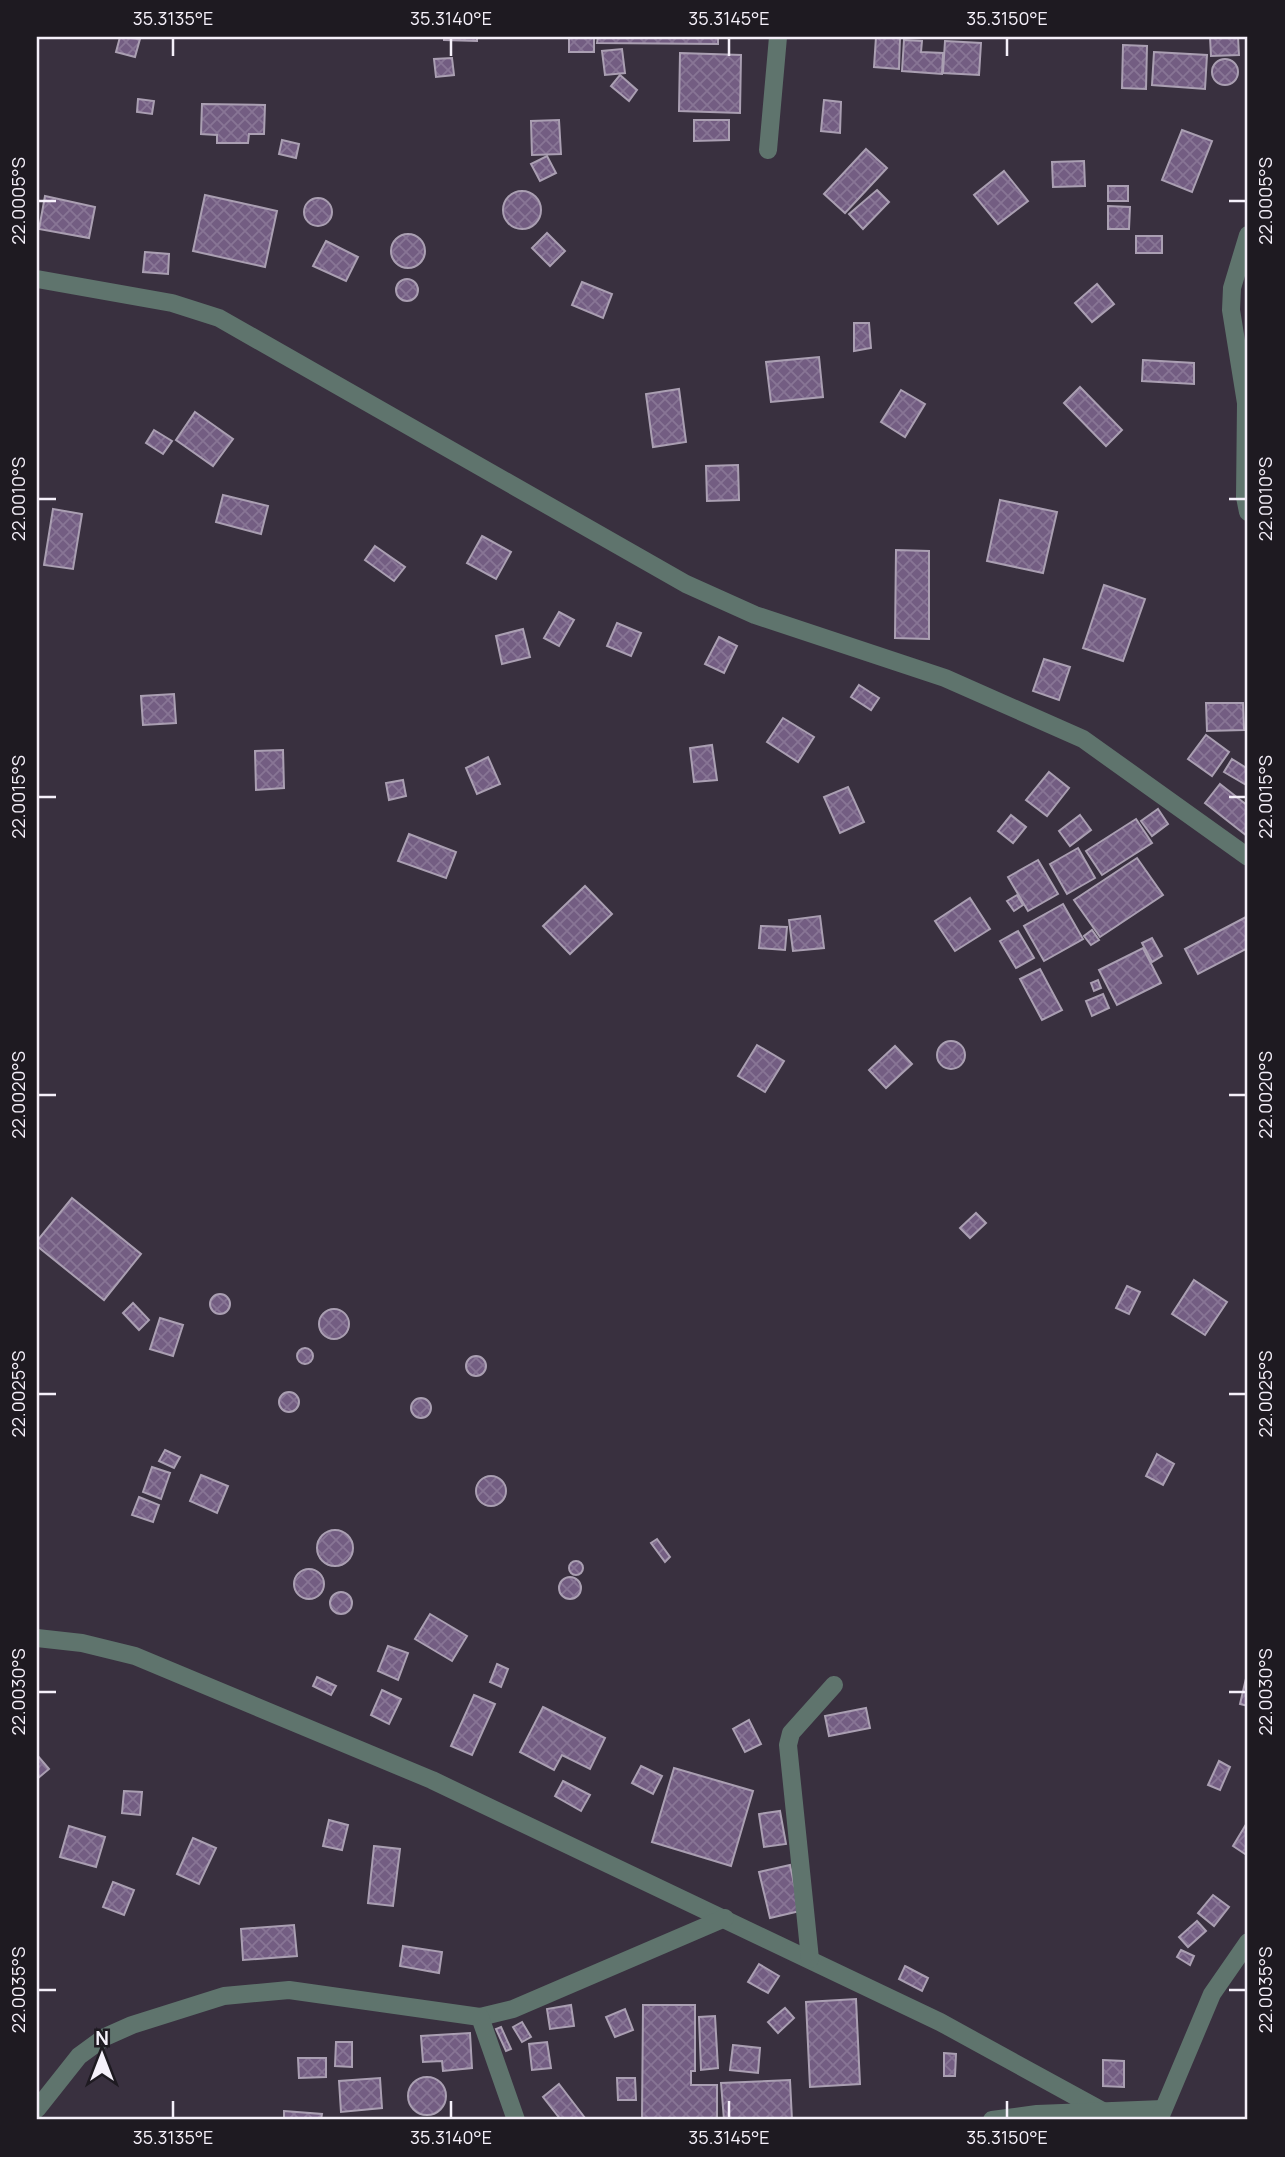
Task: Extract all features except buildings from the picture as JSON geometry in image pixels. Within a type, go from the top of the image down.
[{"type":"street","points":[[768,150],[778,37]]},
{"type":"street","points":[[1248,234],[1232,288],[1231,310],[1246,403],[1245,497],[1248,512]]},
{"type":"street","points":[[37,279],[172,303],[219,318],[686,584],[755,615],[945,678],[1083,739],[1248,858]]},
{"type":"street","points":[[37,1638],[82,1643],[135,1656],[432,1780],[940,2022],[1106,2113]]},
{"type":"street","points":[[810,1959],[788,1745],[792,1733],[834,1685]]},
{"type":"street","points":[[37,2109],[79,2056],[105,2037],[132,2025],[224,1996],[289,1990],[480,2017],[513,2009],[725,1918]]},
{"type":"street","points":[[992,2120],[1037,2114],[1161,2115],[1212,1994],[1248,1942]]},
{"type":"street","points":[[480,2017],[516,2120]]}]
